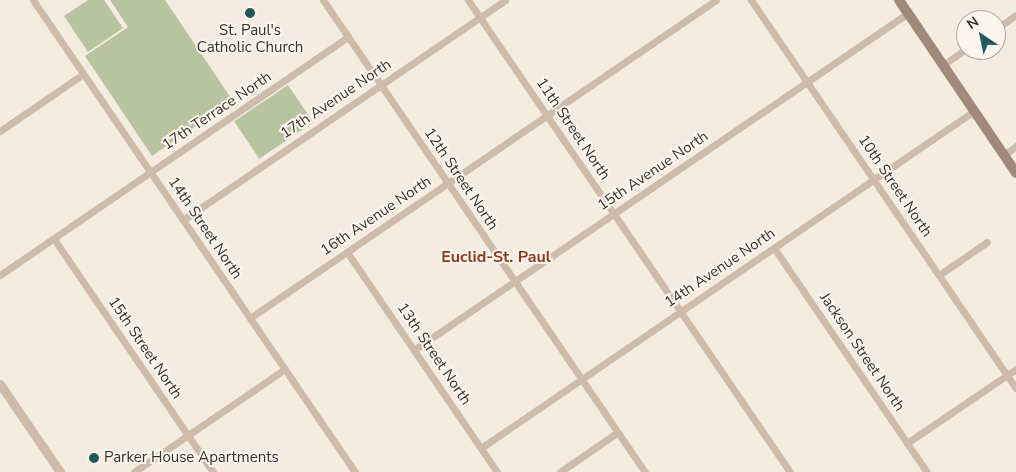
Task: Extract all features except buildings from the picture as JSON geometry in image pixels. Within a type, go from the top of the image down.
[{"type":"main road","points":[[899,0],[1016,173]]},
{"type":"street","name":"14th Street North","points":[[33,0],[355,472]]},
{"type":"street","name":"12th Street North","points":[[323,0],[645,472]]},
{"type":"street","name":"11th Street North","points":[[468,0],[790,472]]},
{"type":"street","name":"17th Avenue North","points":[[183,220],[505,0]]},
{"type":"street","name":"16th Avenue North","points":[[250,318],[716,0]]},
{"type":"street","name":"10th Street North","points":[[751,0],[1016,388]]},
{"type":"street","name":"15th Avenue North","points":[[414,350],[908,14]]},
{"type":"street","name":"17th Terrace North","points":[[150,173],[348,38]]},
{"type":"street","points":[[943,65],[956,56]]},
{"type":"street","points":[[0,131],[83,74]]},
{"type":"street","name":"14th Avenue North","points":[[481,448],[974,111]]},
{"type":"street","points":[[1004,155],[1016,146]]},
{"type":"street","points":[[0,275],[150,173]]},
{"type":"street","name":"15th Street North","points":[[54,239],[213,472]]},
{"type":"street","points":[[939,275],[987,242]]},
{"type":"street","name":"Jackson Street North","points":[[774,248],[927,472]]},
{"type":"street","name":"13th Street North","points":[[347,252],[497,472]]},
{"type":"street","points":[[134,472],[285,369]]},
{"type":"street","points":[[907,443],[1016,369]]},
{"type":"street","points":[[0,384],[60,472]]},
{"type":"street","points":[[560,472],[618,432]]},
{"type":"green space","points":[[88,0],[104,0],[123,28],[88,52],[64,16]]},
{"type":"green space","points":[[110,0],[165,0],[233,101],[152,156],[85,56],[128,27]]},
{"type":"green space","points":[[288,85],[313,122],[259,159],[234,121]]},
{"type":"place","name":"St. Paul's Catholic Church","points":[[250,13]]},
{"type":"place","name":"Parker House Apartments","points":[[94,458]]},
{"type":"district","name":"Euclid-St. Paul","points":[[496,257]]}]
